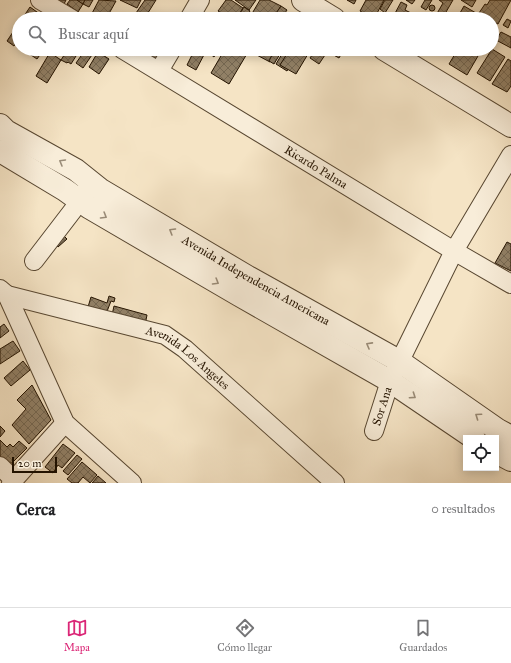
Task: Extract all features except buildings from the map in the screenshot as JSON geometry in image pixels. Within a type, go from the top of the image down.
[{"type":"street","points":[[40,0],[60,12]]},
{"type":"street","points":[[193,12],[200,0]]},
{"type":"street","points":[[303,0],[323,12]]},
{"type":"street","name":"Ricardo Palma","points":[[134,56],[454,251],[511,284]]},
{"type":"street","points":[[159,71],[168,56]]},
{"type":"street","points":[[396,56],[511,126]]},
{"type":"street","name":"Avenida Independencia Americana","points":[[0,125],[6,131],[76,170],[101,190],[248,277],[399,361],[498,430],[511,437]]},
{"type":"street","name":"Avenida Independencia Americana","points":[[0,151],[65,190],[80,201],[239,295],[390,381],[470,435]]},
{"type":"street","name":"Sor Ana","points":[[374,431],[390,381],[399,361],[454,251],[511,155]]},
{"type":"street","points":[[34,261],[80,201],[90,182]]},
{"type":"street","points":[[3,292],[65,423],[132,483]]},
{"type":"street","name":"Avenida Los Angeles","points":[[3,292],[164,335],[185,349],[335,483]]},
{"type":"street","points":[[0,466],[13,481],[65,423]]},
{"type":"street","points":[[499,454],[511,460]]}]
